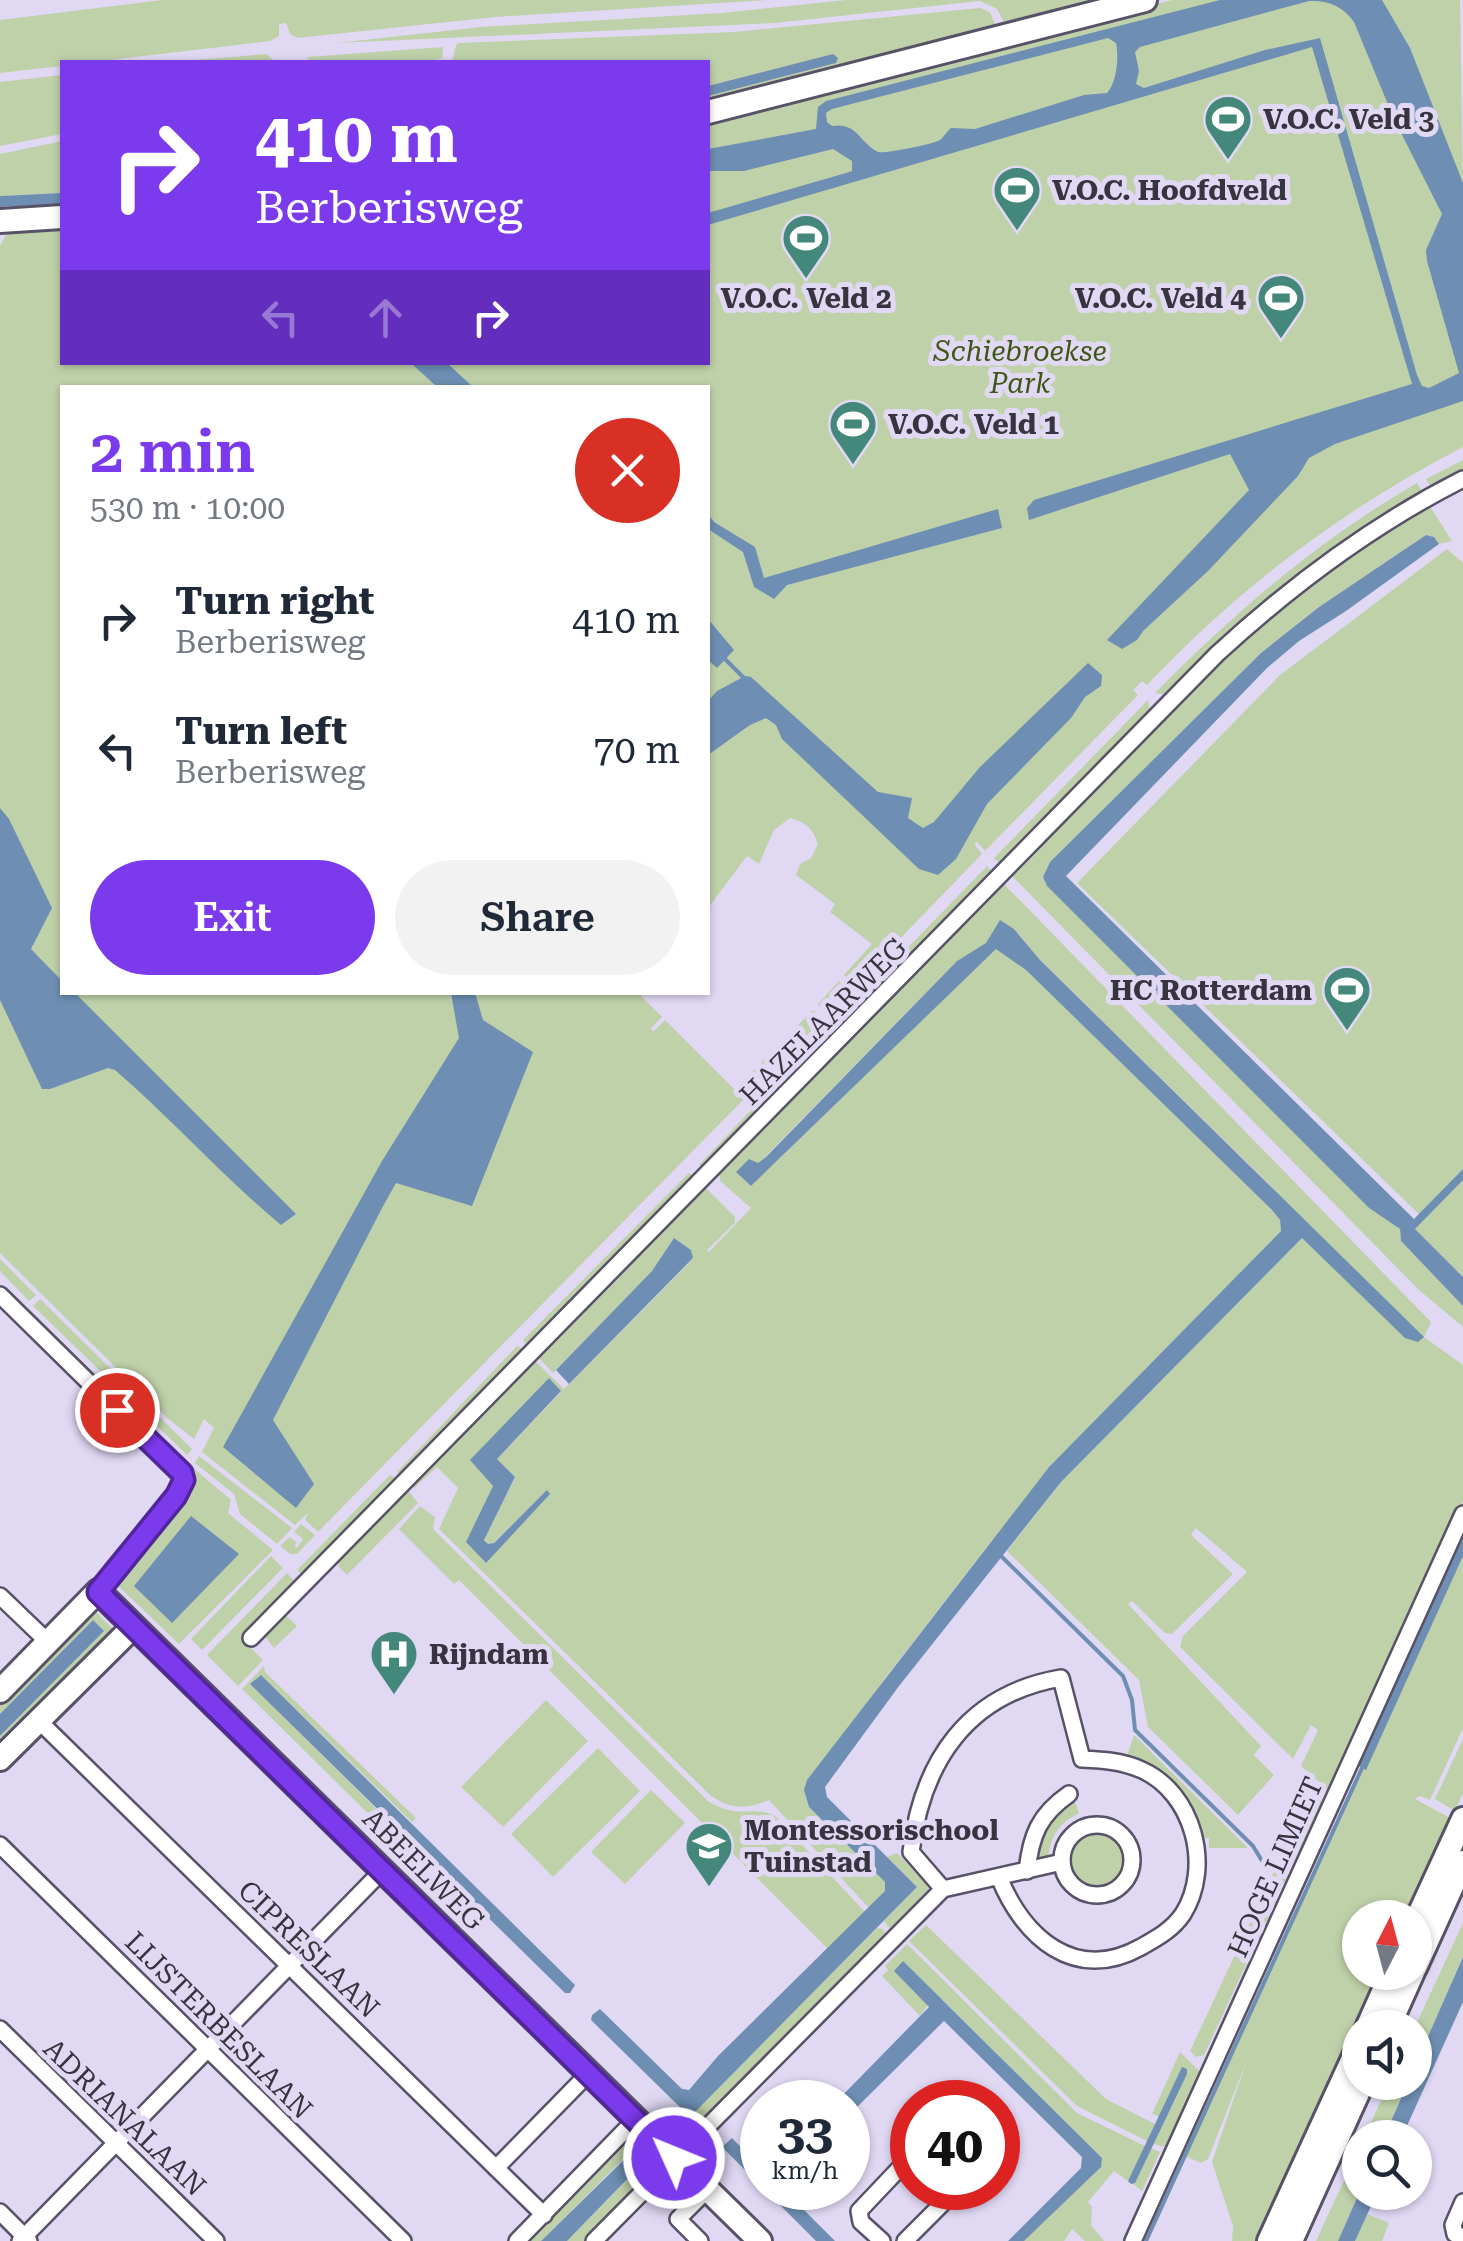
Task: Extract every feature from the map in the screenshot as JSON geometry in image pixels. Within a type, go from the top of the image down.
[{"type":"street","points":[[710,111],[1145,0]]},
{"type":"street","points":[[0,222],[60,218]]},
{"type":"street","name":"HAZELAARWEG","points":[[251,1638],[1218,654],[1269,606],[1335,556],[1463,479]]},
{"type":"street","points":[[0,1296],[182,1473],[184,1480],[176,1496],[98,1592],[0,1692]]},
{"type":"street","name":"HOGE LIMIET","points":[[1133,2241],[1463,1514]]},
{"type":"street","name":"ABEELWEG","points":[[98,1592],[760,2241]]},
{"type":"street","points":[[0,1596],[48,1642]]},
{"type":"street","points":[[0,1759],[132,1628]]},
{"type":"street","points":[[943,1889],[912,1852],[916,1814],[940,1758],[964,1727],[994,1702],[1032,1683],[1061,1678],[1082,1759],[1121,1762],[1145,1771],[1170,1788],[1186,1813],[1196,1848],[1193,1893],[1167,1932],[1129,1954],[1103,1960],[1078,1958],[1050,1946],[1027,1928],[1011,1908],[999,1877]]},
{"type":"street","name":"CIPRESLAAN","points":[[38,1720],[544,2215]]},
{"type":"street","points":[[1027,1870],[1030,1840],[1038,1822],[1069,1794]]},
{"type":"street","points":[[1426,1900],[1463,1819]]},
{"type":"street","points":[[1090,1824],[1113,1828],[1122,1834],[1133,1854],[1125,1882],[1109,1893],[1096,1895],[1073,1885],[1062,1862],[1066,1842],[1090,1824]]},
{"type":"street","name":"LIJSTERBESLAAN","points":[[0,1844],[403,2241]]},
{"type":"street","points":[[594,2241],[943,1889],[1062,1862]]},
{"type":"street","points":[[1432,1930],[1463,1862]]},
{"type":"street","points":[[0,2212],[25,2240],[383,1870]]},
{"type":"street","name":"ADRIANALAAN","points":[[0,2030],[216,2241]]},
{"type":"street","points":[[496,2168],[588,2074]]},
{"type":"street","points":[[1268,2241],[1342,2081]]},
{"type":"street","points":[[1290,2241],[1355,2100]]},
{"type":"street","points":[[517,2241],[635,2120]]},
{"type":"street","points":[[873,2238],[861,2222],[859,2211],[890,2178]]},
{"type":"street","points":[[700,2241],[678,2219],[708,2189]]},
{"type":"street","points":[[1463,2202],[1453,2225],[1454,2234],[1463,2237]]},
{"type":"street","points":[[905,2241],[936,2210]]},
{"type":"green space","points":[[162,0],[767,0],[495,17],[297,38],[290,34],[286,23],[279,24],[279,36],[270,41],[110,60],[60,60],[60,66],[0,73],[0,20]]},
{"type":"green space","points":[[846,0],[1122,0],[1006,26],[997,9],[980,1],[774,23],[336,43],[481,27],[722,13]]},
{"type":"green space","name":"Schiebroekse Park","points":[[1172,0],[1363,0],[1463,207],[1463,447],[1376,497],[1295,552],[1219,615],[1147,685],[1142,681],[1133,690],[1138,695],[985,851],[977,842],[974,844],[982,854],[855,985],[844,975],[872,944],[830,912],[835,904],[796,875],[800,864],[811,858],[818,844],[811,830],[800,822],[790,818],[774,830],[759,864],[747,856],[710,905],[710,385],[60,385],[60,995],[642,995],[662,1017],[650,1029],[654,1031],[665,1020],[744,1099],[318,1532],[305,1520],[308,1513],[295,1525],[202,1452],[214,1428],[204,1419],[194,1439],[167,1418],[0,1253],[0,246],[10,227],[60,224],[60,365],[710,365],[710,117]]},
{"type":"green space","points":[[1382,0],[1460,0],[1463,183]]},
{"type":"green space","points":[[980,8],[990,12],[996,27],[710,104],[710,60],[452,60],[459,43],[734,32]]},
{"type":"green space","points":[[443,47],[442,58],[436,60],[307,57]]},
{"type":"green space","points":[[267,54],[273,60],[194,60]]},
{"type":"green space","points":[[60,75],[60,134],[0,146],[0,82]]},
{"type":"green space","points":[[60,141],[60,193],[0,196],[0,154]]},
{"type":"green space","points":[[1463,460],[1463,473],[1432,489],[1426,479]]},
{"type":"green space","points":[[1417,483],[1423,494],[1167,695],[1155,693],[1278,579],[1345,529]]},
{"type":"green space","points":[[1429,505],[1452,541],[1439,544],[1426,535],[1319,607],[1261,653],[1050,862],[1043,877],[1047,886],[1369,1208],[1400,1229],[1401,1241],[1463,1306],[1463,1327],[1419,1290],[1010,874],[1202,675],[1324,569]]},
{"type":"green space","name":"HC Rotterdam","points":[[1447,549],[1463,563],[1463,1277],[1415,1229],[1424,1219],[1077,883],[1280,675]]},
{"type":"green space","points":[[1148,700],[1150,713],[1003,867],[994,858]]},
{"type":"green space","points":[[987,866],[995,875],[872,996],[863,994]]},
{"type":"green space","points":[[1002,882],[1431,1322],[1424,1337],[1463,1365],[1463,1501],[1328,1790],[1301,1766],[1318,1730],[1311,1725],[1293,1759],[1180,1647],[1183,1636],[1247,1572],[1196,1528],[1191,1535],[1233,1574],[1172,1634],[1165,1633],[1132,1601],[1128,1604],[1261,1746],[1254,1755],[1274,1775],[1238,1815],[1148,1727],[1139,1680],[1007,1551],[1061,1482],[1303,1237],[1371,1305],[1270,1185],[1040,960],[1014,929],[957,961],[744,1179],[751,1186],[996,948],[1026,970],[1272,1210],[1280,1220],[1281,1231],[1049,1467],[882,1682],[809,1807],[885,1882],[885,1891],[869,1908],[769,1800],[739,1807],[711,1796],[439,1529],[458,1488],[437,1467],[414,1488],[411,1484],[477,1417],[480,1419],[534,1360],[564,1389],[693,1259],[691,1250],[674,1238],[652,1271],[553,1373],[537,1356],[556,1337],[559,1339],[580,1317],[578,1314],[609,1283],[612,1285],[633,1263],[631,1260],[704,1186],[735,1217],[735,1223],[709,1252],[751,1208],[720,1181],[719,1169]],"holes":[[[549,1378],[561,1392],[497,1459],[515,1478],[484,1539],[488,1544],[547,1491],[485,1562],[467,1542],[493,1486],[471,1460]]]},
{"type":"green space","points":[[839,981],[846,994],[828,1014],[818,1004]]},
{"type":"green space","points":[[813,1010],[820,1023],[756,1090],[750,1090],[742,1082]]},
{"type":"green space","points":[[831,1027],[834,1034],[774,1099],[761,1100]]},
{"type":"green space","points":[[754,1107],[755,1114],[704,1170],[699,1165]]},
{"type":"green space","points":[[689,1173],[695,1177],[528,1347],[523,1340]]},
{"type":"green space","points":[[0,1259],[36,1295],[29,1301],[0,1271]]},
{"type":"green space","points":[[40,1299],[192,1449],[187,1455],[33,1306]]},
{"type":"green space","points":[[27,1311],[183,1461],[181,1464]]},
{"type":"green space","points":[[517,1346],[525,1350],[401,1476],[397,1472]]},
{"type":"green space","points":[[199,1456],[292,1528],[277,1544],[240,1514],[234,1494],[195,1463]]},
{"type":"green space","points":[[191,1466],[231,1500],[228,1513],[273,1550],[179,1644],[113,1581],[189,1490],[187,1472]]},
{"type":"green space","points":[[390,1475],[397,1479],[303,1575],[297,1570]]},
{"type":"green space","points":[[407,1489],[418,1503],[347,1575],[339,1567],[338,1559]]},
{"type":"green space","points":[[420,1506],[435,1517],[433,1529],[708,1801],[729,1810],[760,1811],[775,1816],[865,1912],[828,1949],[459,1580],[454,1584],[399,1529]]},
{"type":"green space","points":[[301,1524],[315,1535],[297,1554],[290,1554],[280,1546],[290,1537],[297,1548],[303,1539],[294,1532]]},
{"type":"green space","points":[[1463,1544],[1463,1728],[1430,1800],[1420,1796],[1415,1799],[1452,1819],[1415,1900],[1342,1900],[1342,1990],[1374,1990],[1365,2010],[1342,2010],[1342,2060],[1259,2241],[1232,2241],[1233,2226],[1212,2162],[1247,2060],[1208,2159],[1201,2163],[1183,2155]]},
{"type":"green space","points":[[271,1556],[283,1568],[202,1650],[191,1639]]},
{"type":"green space","points":[[287,1573],[296,1583],[241,1638],[263,1660],[238,1686],[207,1655]]},
{"type":"green space","points":[[92,1608],[117,1633],[0,1750],[0,1736],[104,1631],[92,1621],[0,1714],[0,1698]]},
{"type":"green space","points":[[284,1614],[297,1626],[274,1648],[264,1635]]},
{"type":"green space","points":[[264,1666],[265,1672],[416,1818],[412,1822],[261,1675],[250,1684],[419,1851],[413,1858],[242,1689]]},
{"type":"green space","points":[[546,1700],[588,1741],[503,1827],[461,1787]]},
{"type":"green space","points":[[1134,1735],[1248,1848],[1209,1848],[1209,1838],[1204,1838],[1193,1810],[1176,1787],[1154,1769],[1127,1756]]},
{"type":"green space","points":[[1463,1739],[1463,1793],[1455,1811],[1435,1799]]},
{"type":"green space","points":[[598,1748],[640,1791],[553,1877],[511,1834]]},
{"type":"green space","points":[[651,1790],[685,1823],[625,1884],[591,1852]]},
{"type":"green space","points":[[1311,1792],[1322,1802],[1204,2055],[1196,2057],[1190,2051]]},
{"type":"green space","points":[[1074,1799],[1079,1813],[1057,1831],[1048,1858],[1033,1861],[1045,1824]]},
{"type":"green space","points":[[1098,1829],[1119,1838],[1128,1859],[1119,1880],[1098,1889],[1077,1880],[1068,1859],[1077,1838]]},
{"type":"green space","points":[[897,1853],[926,1882],[928,1890],[890,1929],[884,1921],[917,1887],[887,1857]]},
{"type":"green space","points":[[1463,1923],[1463,1957],[1432,2027],[1432,2010],[1423,2010]]},
{"type":"green space","points":[[926,1925],[1106,2099],[1155,2124],[1147,2141],[1077,2106],[909,1941]]},
{"type":"green space","points":[[877,1928],[883,1929],[886,1934],[690,2131],[682,2124]]},
{"type":"green space","points":[[907,1944],[1077,2113],[1145,2146],[1128,2181],[1114,2171],[1088,2202],[1092,2207],[1091,2225],[1104,2241],[1085,2241],[1072,2229],[1064,2241],[1024,2241],[1102,2158],[943,2000],[928,2005],[920,2016],[882,1976],[888,1970],[885,1966]]},
{"type":"green space","points":[[1180,2052],[1202,2074],[1169,2148],[1153,2144],[1187,2074],[1181,2070],[1161,2117],[1152,2114]]},
{"type":"green space","points":[[1381,2100],[1400,2100],[1392,2120],[1372,2120]]},
{"type":"green space","points":[[628,2135],[659,2166],[584,2241],[567,2241],[639,2168],[627,2155],[541,2241],[524,2241]]},
{"type":"green space","points":[[1151,2148],[1160,2152],[1142,2191],[1133,2184]]},
{"type":"green space","points":[[1342,2185],[1342,2210],[1352,2210],[1338,2241],[1316,2241]]},
{"type":"green space","points":[[1367,2214],[1389,2223],[1382,2241],[1355,2241]]},
{"type":"water","points":[[1220,0],[1382,0],[1410,48],[1463,183],[1463,401],[1335,444],[1309,458],[1298,476],[1208,571],[1137,640],[1122,649],[1107,640],[1249,490],[1230,454],[1029,520],[1027,508],[1034,500],[1412,384],[1312,47],[710,224],[710,212],[852,171],[852,161],[833,149],[744,171],[710,171],[710,149],[816,129],[818,107],[826,101]],"holes":[[[1309,1],[1335,5],[1354,22],[1394,119],[1442,214],[1426,250],[1427,261],[1459,373],[1429,388],[1422,386],[1417,375],[1320,38],[1265,50],[1144,88],[1136,84],[1139,71],[1135,52],[1140,47]],[[1108,38],[1116,43],[1115,76],[1107,93],[1084,95],[975,129],[951,128],[936,142],[878,152],[853,130],[827,122],[826,113],[832,109]]]},
{"type":"water","points":[[833,54],[838,58],[836,63],[710,95],[710,85]]},
{"type":"water","points":[[60,193],[60,204],[0,207],[0,196]]},
{"type":"water","points":[[413,365],[449,365],[471,385],[435,385]]},
{"type":"water","points":[[998,509],[1002,528],[787,585],[774,599],[754,587],[743,552],[710,530],[710,517],[755,547],[764,578]]},
{"type":"water","points":[[1426,535],[1439,544],[1299,641],[1267,668],[1066,876],[1414,1219],[1463,1169],[1463,1180],[1415,1229],[1463,1277],[1463,1306],[1401,1241],[1400,1229],[1369,1208],[1047,886],[1043,877],[1050,862],[1261,653],[1319,607]]},
{"type":"water","points":[[710,621],[734,650],[717,668],[710,662]]},
{"type":"water","points":[[1088,663],[1102,675],[1101,686],[1085,697],[1071,718],[987,804],[956,859],[938,875],[919,869],[782,739],[776,725],[766,718],[710,754],[710,699],[745,676],[751,677],[878,792],[912,798],[908,818],[923,828],[934,822],[980,767]]},
{"type":"water","points":[[0,808],[52,908],[31,949],[60,979],[60,995],[77,995],[296,1214],[281,1225],[115,1070],[108,1068],[42,1089],[0,1000]]},
{"type":"water","points":[[1000,920],[1014,929],[1040,960],[1424,1337],[1418,1342],[1405,1338],[1302,1238],[1061,1482],[899,1686],[825,1787],[827,1797],[917,1887],[690,2117],[591,2020],[592,2015],[600,2009],[682,2089],[689,2090],[718,2056],[885,1891],[885,1882],[809,1807],[804,1790],[807,1780],[1049,1467],[1281,1231],[1280,1220],[1272,1210],[1026,970],[996,949],[751,1186],[736,1172],[749,1159],[758,1163],[766,1157],[957,961],[986,943]]},
{"type":"water","points":[[451,995],[476,995],[483,1020],[533,1052],[472,1206],[396,1183],[382,1208],[273,1420],[314,1484],[296,1508],[223,1447],[382,1161],[459,1038]]},
{"type":"water","points":[[674,1238],[691,1250],[693,1258],[569,1384],[556,1370],[652,1271]]},
{"type":"water","points":[[549,1378],[561,1391],[497,1459],[515,1477],[484,1540],[494,1543],[547,1490],[550,1494],[486,1563],[466,1542],[493,1486],[470,1460]]},
{"type":"water","points":[[191,1516],[239,1554],[172,1623],[134,1586]]},
{"type":"water","points":[[1463,1534],[1463,1556],[1366,1770],[1358,1766]]},
{"type":"water","points":[[93,1620],[104,1631],[0,1736],[0,1714]]},
{"type":"water","points":[[261,1675],[575,1985],[570,1993],[565,1993],[250,1684]]},
{"type":"water","points":[[1463,1957],[1463,2002],[1432,2071],[1432,2027]]},
{"type":"water","points":[[903,1961],[1102,2158],[1101,2167],[1024,2241],[1008,2241],[1081,2168],[1082,2157],[1020,2096],[1020,2080],[1004,2080],[944,2021],[870,2094],[870,2080],[858,2080],[929,2007],[894,1971]]},
{"type":"water","points":[[1182,2067],[1187,2074],[1135,2183],[1131,2184],[1128,2181]]},
{"type":"water","points":[[1400,2100],[1419,2100],[1410,2120],[1392,2120]]},
{"type":"water","points":[[732,2138],[740,2146],[740,2165],[722,2147]]},
{"type":"water","points":[[631,2153],[640,2161],[639,2167],[567,2241],[541,2241]]},
{"type":"water","points":[[785,2210],[804,2210],[835,2241],[816,2241]]},
{"type":"water","points":[[1352,2210],[1369,2210],[1355,2241],[1338,2241]]},
{"type":"waterway","points":[[725,659],[747,681]]},
{"type":"waterway","points":[[1002,1557],[1123,1676],[1132,1700],[1135,1730],[1253,1846],[1267,1869]]},
{"type":"waterway","points":[[1146,2241],[1362,1768]]},
{"type":"place","name":"V.O.C. Veld 3","points":[[1228,162]]},
{"type":"place","name":"V.O.C. Hoofdveld","points":[[1017,232]]},
{"type":"place","name":"V.O.C. Veld 2","points":[[806,280]]},
{"type":"place","name":"V.O.C. Veld 4","points":[[1281,340]]},
{"type":"place","name":"V.O.C. Veld 1","points":[[853,466]]},
{"type":"place","name":"HC Rotterdam","points":[[1347,1032]]},
{"type":"place","name":"Rijndam","points":[[394,1696]]},
{"type":"place","name":"Montessorischool Tuinstad","points":[[709,1888]]},
{"type":"route","points":[[117,1410],[182,1473],[184,1480],[176,1496],[98,1592],[674,2158]]}]
